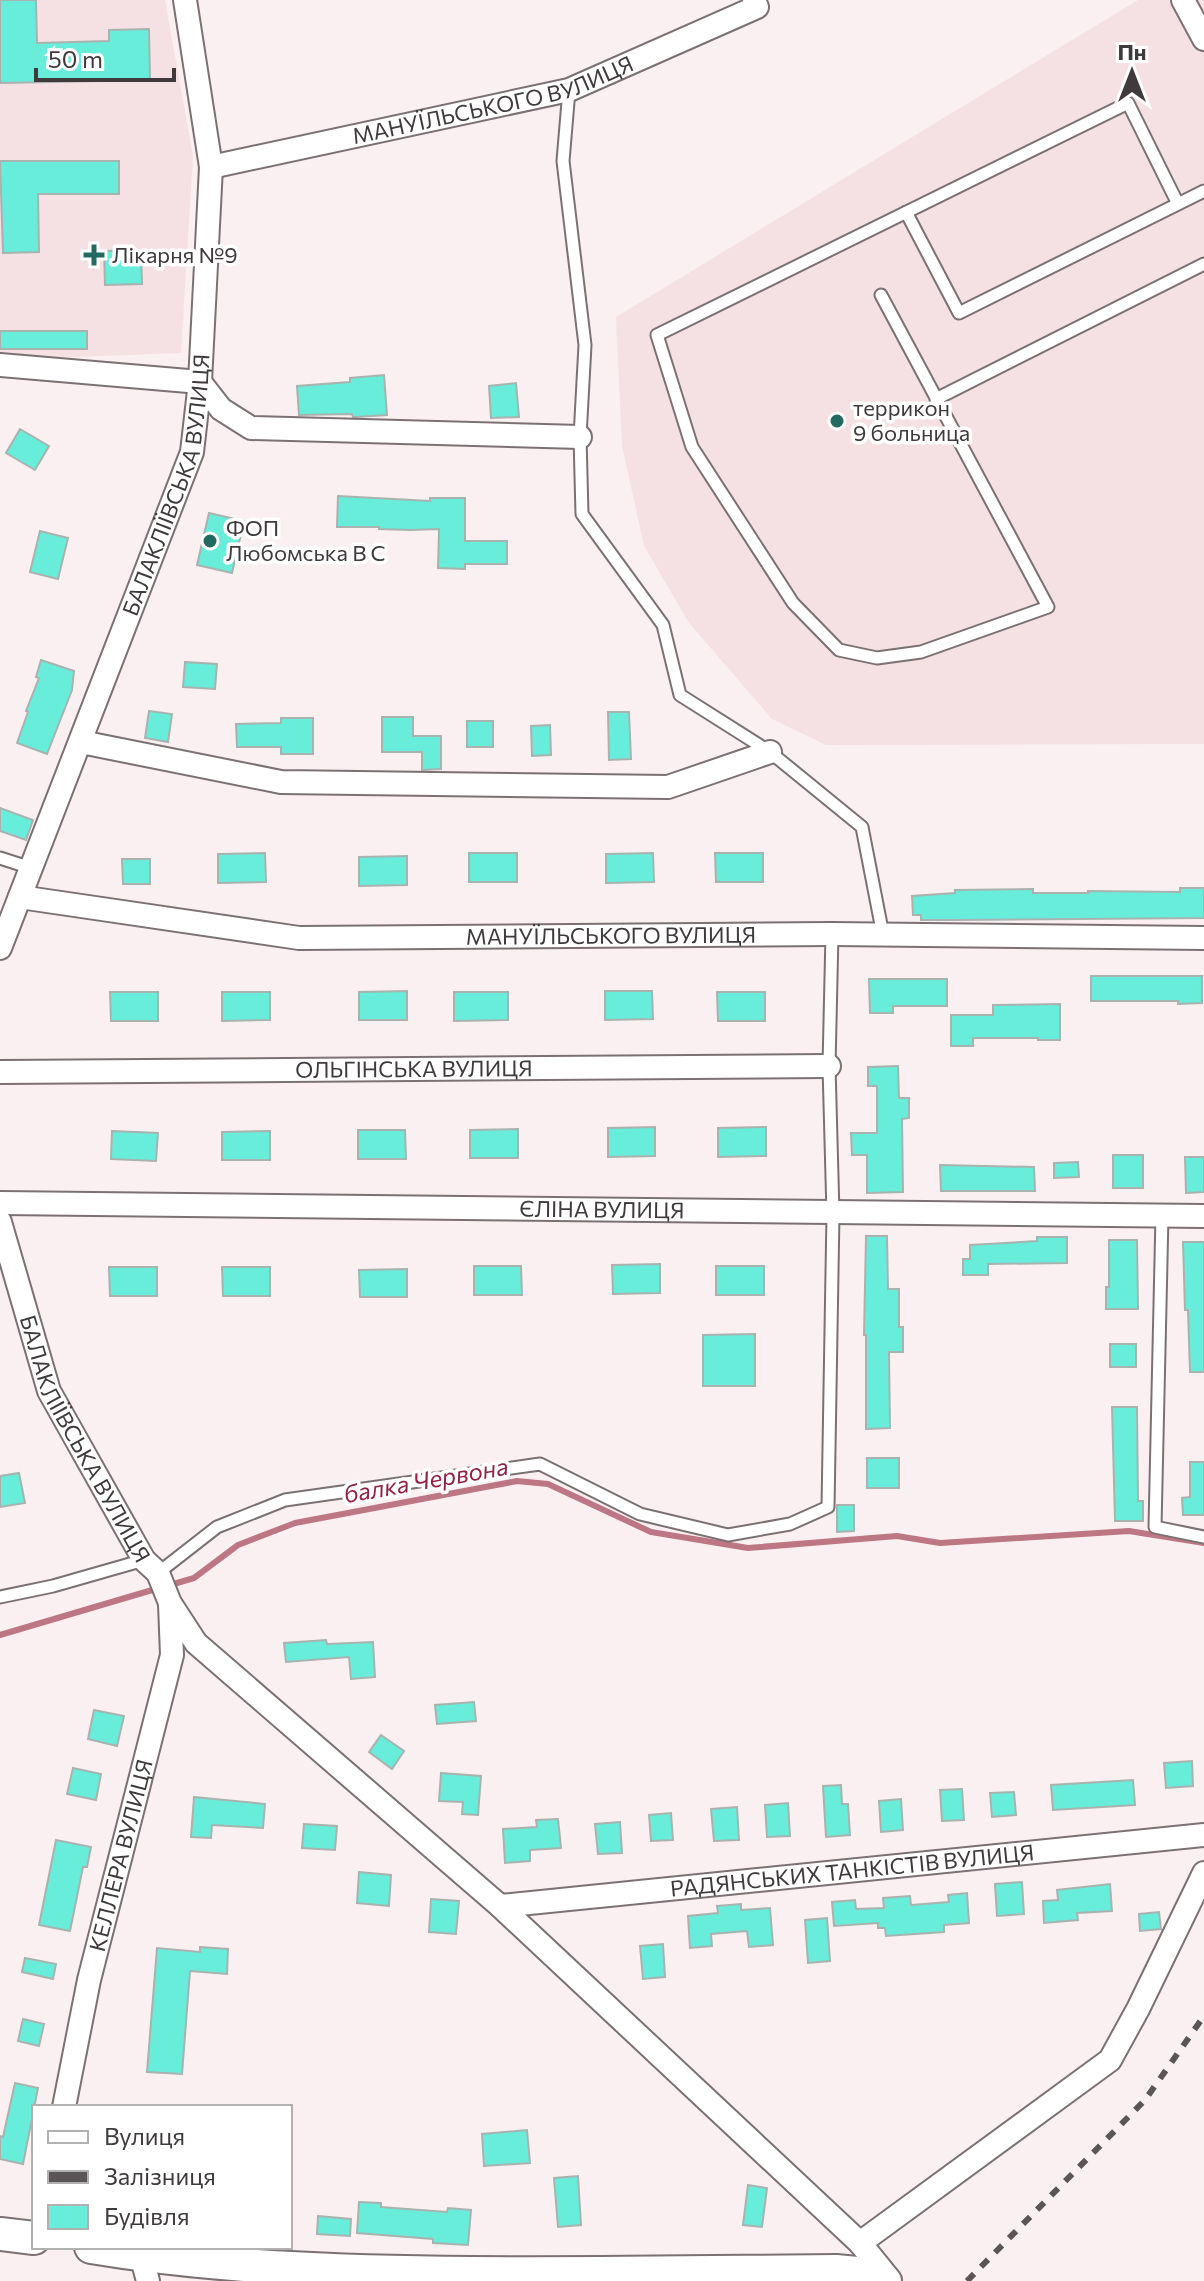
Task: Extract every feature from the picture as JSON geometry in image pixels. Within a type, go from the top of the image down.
[{"type":"street","name":"БАЛАКЛІЇВСЬКА ВУЛИЦЯ","points":[[0,948],[192,452],[200,382],[211,167],[185,0]]},
{"type":"street","name":"МАНУЇЛЬСЬКОГО ВУЛИЦЯ","points":[[211,167],[569,90],[757,7],[754,0]]},
{"type":"street","points":[[1183,0],[1204,39]]},
{"type":"street","points":[[0,365],[200,382],[221,409],[251,428],[580,437]]},
{"type":"street","points":[[81,742],[281,782],[668,787],[770,752]]},
{"type":"street","name":"МАНУЇЛЬСЬКОГО ВУЛИЦЯ","points":[[20,897],[299,938],[832,934],[1204,938]]},
{"type":"street","name":"ОЛЬГІНСЬКА ВУЛИЦЯ","points":[[0,1072],[829,1066]]},
{"type":"street","name":"ЄЛІНА ВУЛИЦЯ","points":[[0,1203],[1204,1216]]},
{"type":"street","name":"БАЛАКЛІЇВСЬКА ВУЛИЦЯ","points":[[0,1222],[49,1391],[170,1603]]},
{"type":"street","points":[[170,1603],[196,1643],[500,1906],[860,2243],[891,2281]]},
{"type":"street","name":"КЕЛЛЕРА ВУЛИЦЯ","points":[[64,2105],[89,1980],[172,1655],[170,1603]]},
{"type":"street","name":"РАДЯНСЬКИХ ТАНКІСТІВ ВУЛИЦЯ","points":[[500,1906],[1204,1835]]},
{"type":"street","points":[[860,2243],[1110,2060],[1204,1873]]},
{"type":"street","points":[[0,2234],[32,2238]]},
{"type":"street","points":[[96,2249],[144,2268],[540,2274],[867,2274],[884,2281]]},
{"type":"lane","points":[[569,90],[563,161],[585,345],[580,437],[582,514],[663,625],[680,695],[770,752],[862,827],[883,936]]},
{"type":"lane","points":[[881,295],[1048,607],[921,652],[877,658],[839,650],[793,603],[692,447],[657,335],[1128,103],[1178,204]]},
{"type":"lane","points":[[906,212],[959,313],[1204,191]]},
{"type":"lane","points":[[936,399],[1204,264]]},
{"type":"lane","points":[[0,858],[31,868]]},
{"type":"lane","points":[[0,1597],[151,1567],[217,1527],[285,1500],[540,1464],[640,1514],[728,1535],[790,1524],[828,1507],[833,1214],[829,1066],[832,934]]},
{"type":"lane","points":[[1162,1216],[1155,1527],[1204,1537]]},
{"type":"shaded area","name":"Лікарня №9","points":[[0,0],[165,0],[193,156],[181,353],[0,360]]},
{"type":"shaded area","points":[[1138,0],[1204,0],[1204,744],[826,745],[772,719],[689,623],[644,546],[622,446],[616,317]]},
{"type":"building","points":[[0,0],[36,0],[37,43],[109,41],[109,30],[149,29],[150,80],[0,83]]},
{"type":"building","points":[[0,161],[119,161],[119,194],[38,194],[39,252],[3,253]]},
{"type":"building","points":[[141,250],[142,284],[105,285],[104,251]]},
{"type":"building","points":[[0,331],[87,331],[87,349],[0,349]]},
{"type":"building","points":[[384,375],[387,415],[299,415],[297,386],[350,382],[350,378]]},
{"type":"building","points":[[516,383],[519,417],[491,418],[489,386]]},
{"type":"building","points":[[20,429],[49,446],[35,470],[6,453]]},
{"type":"building","points":[[338,496],[430,501],[430,498],[465,498],[465,541],[507,541],[507,564],[465,564],[465,569],[438,568],[439,529],[337,527]]},
{"type":"building","points":[[209,513],[244,521],[232,573],[197,565]]},
{"type":"building","points":[[40,531],[68,538],[58,579],[30,572]]},
{"type":"building","points":[[41,660],[74,671],[72,690],[47,754],[17,743],[39,678],[36,677]]},
{"type":"building","points":[[185,662],[217,664],[215,689],[183,687]]},
{"type":"building","points":[[149,711],[172,714],[168,742],[145,738]]},
{"type":"building","points":[[608,712],[629,712],[631,759],[609,760]]},
{"type":"building","points":[[382,717],[413,717],[413,736],[441,736],[441,769],[422,770],[422,752],[382,752]]},
{"type":"building","points":[[281,718],[313,718],[313,754],[281,754],[281,747],[237,747],[236,724],[281,723]]},
{"type":"building","points":[[467,721],[493,721],[493,747],[467,747]]},
{"type":"building","points":[[550,725],[551,755],[532,756],[531,726]]},
{"type":"building","points":[[0,808],[33,820],[26,840],[0,831]]},
{"type":"building","points":[[265,853],[266,882],[218,883],[218,854]]},
{"type":"building","points":[[469,853],[517,853],[517,882],[469,882]]},
{"type":"building","points":[[653,853],[654,882],[606,883],[606,854]]},
{"type":"building","points":[[715,853],[763,853],[763,882],[716,882]]},
{"type":"building","points":[[407,856],[407,885],[359,886],[359,857]]},
{"type":"building","points":[[122,859],[150,859],[150,884],[123,884]]},
{"type":"building","points":[[1180,888],[1204,888],[1204,918],[921,920],[921,915],[913,915],[912,896],[955,893],[955,890],[1033,889],[1033,893],[1088,893],[1180,892]]},
{"type":"building","points":[[1091,976],[1202,976],[1202,1003],[1091,1001]]},
{"type":"building","points":[[869,979],[947,979],[947,1006],[893,1006],[893,1013],[870,1013]]},
{"type":"building","points":[[407,991],[407,1020],[359,1020],[359,992]]},
{"type":"building","points":[[605,991],[652,991],[653,1019],[605,1020]]},
{"type":"building","points":[[110,992],[158,992],[158,1021],[111,1021]]},
{"type":"building","points":[[222,992],[270,992],[270,1020],[222,1021]]},
{"type":"building","points":[[454,992],[508,992],[508,1020],[454,1021]]},
{"type":"building","points":[[717,992],[765,992],[765,1021],[718,1021]]},
{"type":"building","points":[[1060,1004],[1060,1040],[973,1038],[973,1046],[951,1046],[951,1015],[993,1015],[993,1005]]},
{"type":"building","points":[[898,1066],[899,1098],[909,1098],[909,1118],[902,1119],[903,1192],[867,1193],[867,1155],[852,1155],[851,1133],[877,1133],[877,1086],[868,1086],[868,1067]]},
{"type":"building","points":[[655,1127],[655,1156],[608,1157],[608,1128]]},
{"type":"building","points":[[766,1127],[766,1156],[718,1157],[718,1128]]},
{"type":"building","points":[[518,1129],[518,1158],[470,1158],[470,1130]]},
{"type":"building","points":[[358,1130],[405,1130],[406,1159],[358,1159]]},
{"type":"building","points":[[112,1131],[158,1133],[156,1161],[111,1159]]},
{"type":"building","points":[[270,1131],[270,1160],[222,1160],[222,1132]]},
{"type":"building","points":[[1113,1155],[1143,1155],[1143,1188],[1113,1188]]},
{"type":"building","points":[[1185,1157],[1204,1157],[1204,1192],[1186,1193]]},
{"type":"building","points":[[1078,1162],[1079,1177],[1054,1178],[1054,1163]]},
{"type":"building","points":[[940,1165],[1034,1167],[1035,1191],[941,1191]]},
{"type":"building","points":[[866,1236],[887,1236],[888,1289],[899,1289],[899,1327],[903,1327],[903,1352],[889,1352],[890,1428],[866,1429]]},
{"type":"building","points":[[1037,1237],[1067,1237],[1067,1263],[988,1264],[988,1275],[963,1275],[963,1259],[970,1259],[970,1245],[1037,1241]]},
{"type":"building","points":[[1109,1240],[1137,1240],[1138,1309],[1106,1309]]},
{"type":"building","points":[[1183,1242],[1204,1242],[1204,1372],[1190,1372]]},
{"type":"building","points":[[660,1264],[660,1293],[613,1294],[612,1265]]},
{"type":"building","points":[[474,1266],[521,1266],[522,1295],[474,1295]]},
{"type":"building","points":[[716,1266],[764,1266],[764,1295],[716,1295]]},
{"type":"building","points":[[109,1267],[157,1267],[157,1296],[110,1296]]},
{"type":"building","points":[[222,1267],[270,1267],[270,1296],[223,1296]]},
{"type":"building","points":[[407,1269],[407,1297],[360,1297],[359,1270]]},
{"type":"building","points":[[755,1334],[755,1386],[703,1386],[703,1335]]},
{"type":"building","points":[[1110,1344],[1136,1344],[1136,1367],[1110,1367]]},
{"type":"building","points":[[1112,1407],[1137,1407],[1138,1501],[1143,1501],[1143,1521],[1115,1521]]},
{"type":"building","points":[[867,1458],[899,1458],[899,1488],[867,1488]]},
{"type":"building","points":[[1190,1462],[1204,1462],[1204,1515],[1183,1515],[1182,1498],[1190,1497]]},
{"type":"building","points":[[19,1473],[25,1503],[0,1507],[0,1476]]},
{"type":"building","points":[[837,1505],[854,1505],[854,1531],[837,1532]]},
{"type":"building","points":[[326,1640],[327,1644],[373,1642],[375,1677],[351,1679],[349,1657],[286,1662],[284,1643]]},
{"type":"building","points":[[474,1702],[476,1721],[437,1724],[435,1705]]},
{"type":"building","points":[[94,1710],[124,1716],[117,1746],[88,1739]]},
{"type":"building","points":[[381,1735],[404,1751],[392,1769],[369,1752]]},
{"type":"building","points":[[1192,1761],[1193,1786],[1166,1788],[1164,1763]]},
{"type":"building","points":[[73,1768],[101,1774],[96,1800],[67,1794]]},
{"type":"building","points":[[441,1773],[481,1776],[478,1815],[462,1814],[463,1802],[439,1801]]},
{"type":"building","points":[[1133,1780],[1135,1805],[1053,1810],[1051,1785]]},
{"type":"building","points":[[841,1785],[842,1804],[848,1804],[850,1835],[826,1837],[823,1786]]},
{"type":"building","points":[[962,1789],[964,1820],[942,1821],[940,1790]]},
{"type":"building","points":[[1014,1792],[1016,1815],[992,1817],[990,1793]]},
{"type":"building","points":[[194,1797],[265,1804],[263,1828],[212,1825],[211,1838],[191,1837]]},
{"type":"building","points":[[901,1799],[903,1830],[881,1832],[879,1801]]},
{"type":"building","points":[[788,1803],[790,1836],[767,1837],[765,1805]]},
{"type":"building","points":[[737,1807],[739,1840],[714,1841],[711,1809]]},
{"type":"building","points":[[671,1813],[673,1840],[651,1841],[649,1815]]},
{"type":"building","points":[[558,1819],[561,1848],[530,1850],[530,1861],[505,1863],[503,1829],[537,1827],[536,1820]]},
{"type":"building","points":[[620,1822],[622,1853],[598,1854],[595,1824]]},
{"type":"building","points":[[304,1824],[337,1826],[335,1850],[302,1848]]},
{"type":"building","points":[[56,1840],[91,1847],[87,1867],[83,1867],[70,1931],[39,1925]]},
{"type":"building","points":[[359,1872],[391,1875],[389,1906],[357,1903]]},
{"type":"building","points":[[1022,1882],[1024,1914],[997,1916],[995,1884]]},
{"type":"building","points":[[1110,1884],[1112,1911],[1077,1913],[1078,1920],[1044,1923],[1043,1901],[1058,1900],[1057,1890]]},
{"type":"building","points":[[967,1893],[969,1923],[944,1925],[944,1932],[886,1936],[885,1928],[878,1928],[878,1923],[834,1926],[832,1902],[855,1900],[856,1909],[884,1908],[883,1898],[910,1896],[911,1905],[949,1902],[948,1895]]},
{"type":"building","points":[[431,1899],[459,1901],[456,1934],[429,1932]]},
{"type":"building","points":[[741,1904],[741,1910],[770,1908],[773,1945],[749,1947],[747,1931],[711,1934],[712,1946],[690,1948],[688,1916],[718,1913],[717,1906]]},
{"type":"building","points":[[1159,1912],[1161,1929],[1140,1931],[1139,1914]]},
{"type":"building","points":[[827,1918],[830,1961],[808,1963],[805,1920]]},
{"type":"building","points":[[663,1944],[665,1977],[643,1979],[640,1946]]},
{"type":"building","points":[[200,1947],[228,1949],[227,1974],[190,1971],[182,2074],[147,2072],[157,1948],[200,1952]]},
{"type":"building","points":[[25,1958],[56,1964],[53,1979],[22,1972]]},
{"type":"building","points":[[23,2019],[44,2024],[39,2046],[18,2041]]},
{"type":"building","points":[[15,2083],[38,2088],[35,2105],[32,2105],[23,2164],[0,2159],[0,2136],[3,2137]]},
{"type":"building","points":[[527,2130],[530,2163],[484,2166],[482,2134]]},
{"type":"building","points":[[578,2176],[581,2225],[558,2227],[554,2178]]},
{"type":"building","points":[[748,2185],[767,2188],[762,2227],[743,2225]]},
{"type":"building","points":[[359,2202],[381,2203],[381,2207],[447,2212],[448,2208],[471,2210],[468,2245],[357,2233]]},
{"type":"building","points":[[318,2216],[351,2219],[350,2236],[317,2234]]},
{"type":"waterway","name":"балка Червона","points":[[170,1585],[194,1578],[238,1545],[295,1523],[517,1481],[548,1484],[651,1532],[748,1548],[897,1536],[940,1543],[1129,1531],[1204,1543]]},
{"type":"waterway","name":"балка Червона","points":[[0,1635],[159,1588]]},
{"type":"railway","points":[[967,2281],[1145,2100],[1204,2016]]},
{"type":"place","name":"Лікарня №9","points":[[94,255]]},
{"type":"place","name":"террикон 9 больница","points":[[837,421]]},
{"type":"place","name":"ФОП Любомська В С","points":[[210,541]]}]
